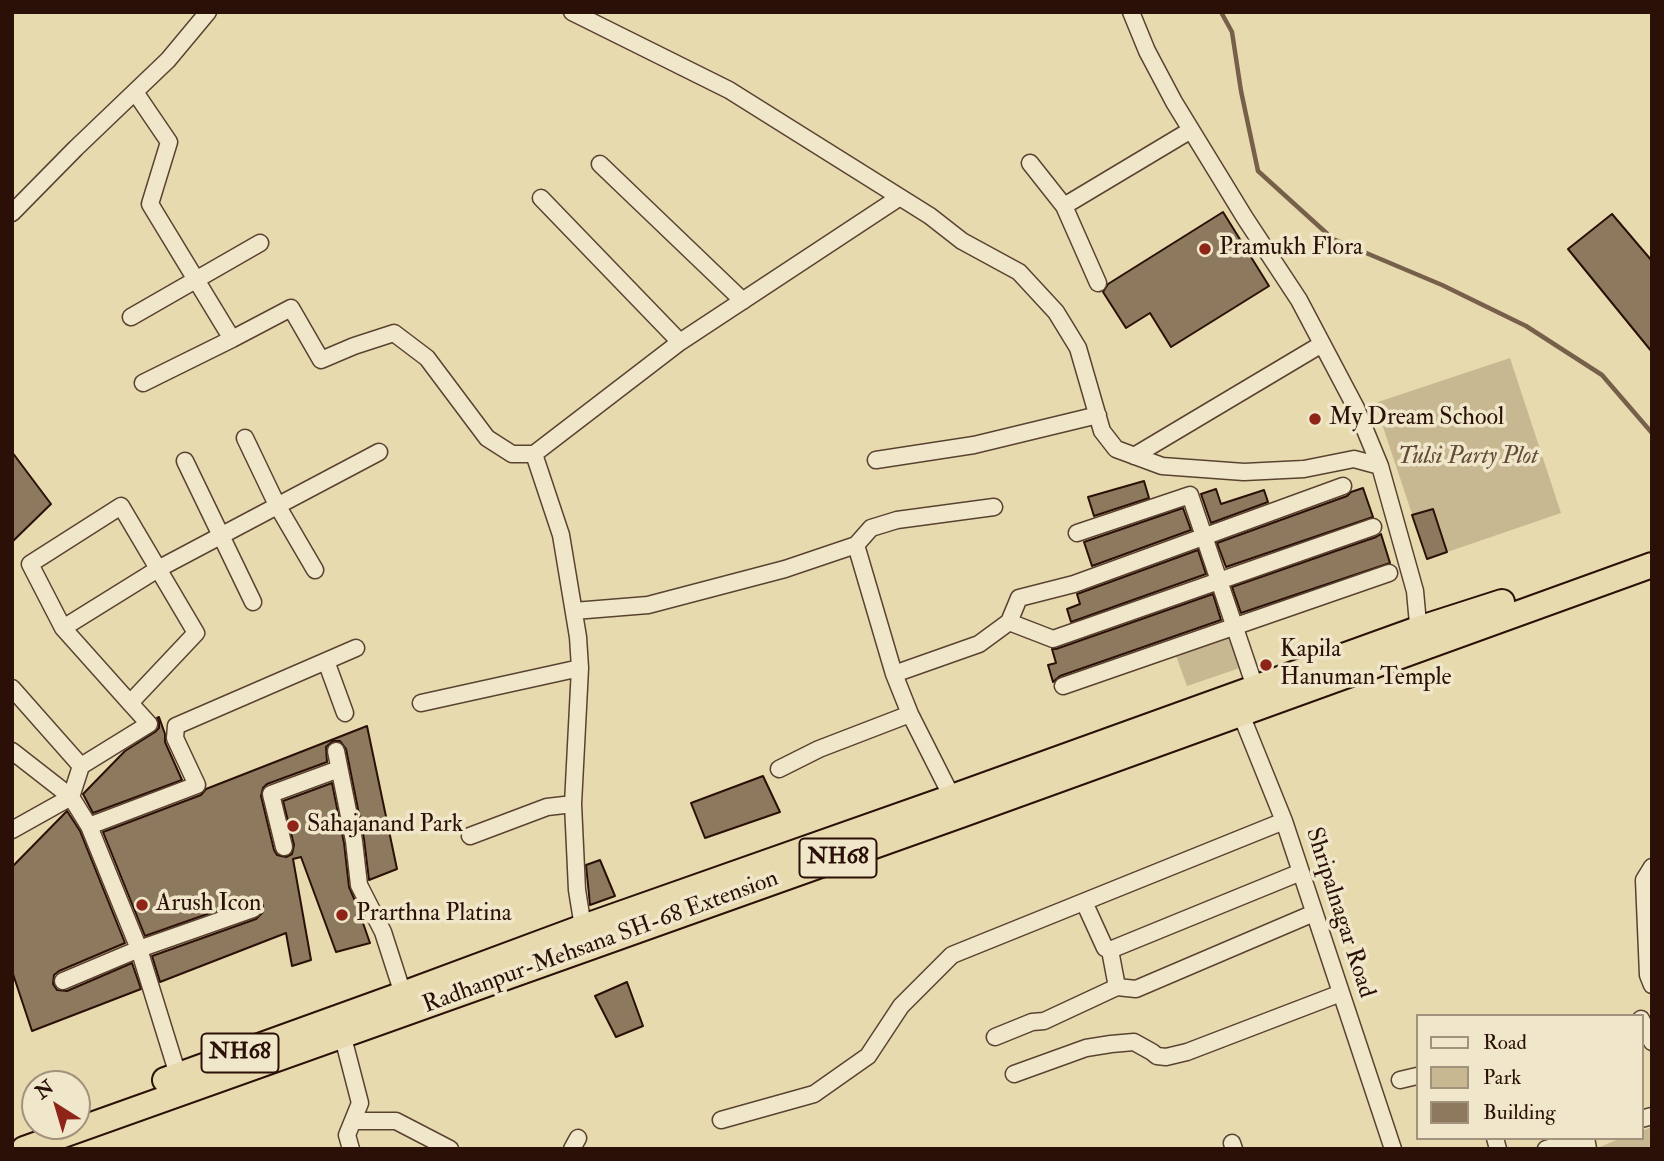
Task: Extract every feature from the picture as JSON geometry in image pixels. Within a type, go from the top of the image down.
[{"type":"highway","name":"NH68","points":[[1419,639],[1652,551]]},
{"type":"highway","name":"Radhanpur-Mehsana SH-68 Extension","points":[[24,1149],[340,1026],[956,806],[1243,699],[1419,639],[1652,565]]},
{"type":"highway","name":"NH68","points":[[91,1107],[178,1075],[340,1026],[403,994],[583,927],[956,806]]},
{"type":"street","points":[[12,213],[168,60],[208,12]]},
{"type":"street","points":[[572,12],[729,90],[930,216],[962,241],[1019,272],[1056,312],[1078,348],[1102,430],[1116,449],[1162,466],[1244,472],[1304,469],[1354,459],[1380,466]]},
{"type":"street","points":[[1132,12],[1147,51],[1191,130],[1299,300],[1356,408],[1380,466],[1415,591],[1419,639]]},
{"type":"street","points":[[135,92],[169,142],[150,204],[232,339]]},
{"type":"street","points":[[1064,206],[1191,130]]},
{"type":"street","points":[[1030,163],[1064,206],[1098,283]]},
{"type":"street","points":[[600,164],[743,301]]},
{"type":"street","points":[[143,383],[290,307],[321,360],[394,333],[427,358],[487,438],[512,454],[534,454],[680,342],[900,197]]},
{"type":"street","points":[[541,198],[680,342]]},
{"type":"street","points":[[131,317],[260,243]]},
{"type":"street","points":[[1134,456],[1322,344]]},
{"type":"street","points":[[876,460],[974,445],[1098,415]]},
{"type":"street","points":[[246,438],[277,505],[314,569]]},
{"type":"street","points":[[63,628],[158,569],[379,452]]},
{"type":"street","points":[[534,454],[561,535],[578,637],[580,668],[573,804],[577,890],[583,927]]},
{"type":"street","points":[[185,461],[253,602]]},
{"type":"street","points":[[894,674],[979,644],[1009,622],[1019,598],[1074,584],[1343,486]]},
{"type":"street","name":"Shripalnagar Road","points":[[1077,533],[1190,495],[1234,627],[1243,699],[1393,1149]]},
{"type":"street","points":[[12,830],[71,796],[81,766],[149,724],[130,703],[63,628],[30,564],[121,506],[196,634],[130,703]]},
{"type":"street","points":[[574,611],[648,605],[785,569],[856,545],[871,527],[897,520],[994,508]]},
{"type":"street","points":[[1009,622],[1053,639],[1373,527]]},
{"type":"street","points":[[856,545],[894,674],[956,806]]},
{"type":"street","points":[[1063,686],[1389,573]]},
{"type":"street","points":[[89,826],[197,785],[175,738],[176,726],[356,648]]},
{"type":"street","points":[[326,661],[345,713]]},
{"type":"street","points":[[421,703],[580,668]]},
{"type":"street","points":[[12,688],[81,766]]},
{"type":"street","points":[[779,769],[819,750],[911,714]]},
{"type":"street","points":[[12,751],[71,796],[89,826],[139,949],[178,1075]]},
{"type":"street","points":[[337,751],[354,841],[359,885],[383,932],[403,994]]},
{"type":"street","points":[[284,847],[271,794],[339,769]]},
{"type":"street","points":[[470,836],[547,807],[573,804]]},
{"type":"street","points":[[721,1120],[814,1094],[868,1056],[901,1006],[952,955],[1284,821]]},
{"type":"street","points":[[1652,867],[1644,880],[1648,975],[1652,985]]},
{"type":"street","points":[[1084,902],[1105,948],[1110,950],[1301,872]]},
{"type":"street","points":[[63,981],[139,949],[253,909]]},
{"type":"street","points":[[995,1037],[1032,1022],[1044,1021],[1117,987],[1136,989],[1314,913]]},
{"type":"street","points":[[1110,950],[1117,987]]},
{"type":"street","points":[[1014,1074],[1086,1048],[1111,1044],[1134,1042],[1157,1056],[1166,1057],[1187,1052],[1341,993]]},
{"type":"street","points":[[1643,1023],[1652,1042]]},
{"type":"street","points":[[340,1026],[360,1103],[347,1135],[351,1149]]},
{"type":"street","points":[[1399,1080],[1416,1076]]},
{"type":"street","points":[[353,1121],[396,1121],[450,1149]]},
{"type":"street","points":[[1546,1149],[1579,1140]]},
{"type":"green space","name":"Tulsi Party Plot","points":[[1510,358],[1561,513],[1427,559],[1375,403]]},
{"type":"green space","points":[[1229,635],[1240,668],[1187,686],[1175,653]]},
{"type":"green space","points":[[1652,1127],[1652,1149],[1600,1149],[1616,1140],[1643,1140],[1643,1130]]},
{"type":"building","name":"Pramukh Flora","points":[[1223,212],[1269,286],[1171,347],[1150,313],[1126,328],[1103,292],[1108,284]]},
{"type":"building","points":[[1612,214],[1652,261],[1652,352],[1568,249]]},
{"type":"building","points":[[12,452],[51,504],[12,542]]},
{"type":"building","points":[[1144,481],[1149,498],[1094,516],[1088,497]]},
{"type":"building","points":[[1363,488],[1373,517],[1226,567],[1217,543]]},
{"type":"building","points":[[1216,489],[1221,504],[1264,490],[1268,502],[1211,523],[1201,494]]},
{"type":"building","points":[[1183,508],[1191,530],[1092,566],[1084,542]]},
{"type":"building","points":[[1433,509],[1447,552],[1427,559],[1412,515]]},
{"type":"building","points":[[1381,534],[1390,563],[1241,613],[1232,587]]},
{"type":"building","points":[[1198,550],[1206,574],[1071,622],[1067,609],[1080,604],[1077,594]]},
{"type":"building","points":[[1213,594],[1221,620],[1060,676],[1053,682],[1048,665],[1056,663],[1052,649]]},
{"type":"building","points":[[159,717],[165,742],[182,780],[93,813],[83,794],[125,751],[159,728]]},
{"type":"building","points":[[367,726],[397,869],[369,880],[364,839],[346,749],[340,741],[333,741],[326,747],[327,762],[267,784],[261,796],[274,850],[277,855],[286,857],[292,854],[294,845],[283,801],[332,783],[344,843],[349,887],[370,943],[336,952],[301,857],[293,859],[311,960],[292,966],[286,933],[160,982],[152,956],[256,919],[263,912],[263,905],[256,899],[250,899],[145,936],[103,832],[201,795],[206,789]]},
{"type":"building","points":[[763,776],[780,812],[705,838],[691,803]]},
{"type":"building","points":[[67,811],[80,831],[125,943],[59,971],[54,975],[53,984],[57,990],[67,991],[132,963],[141,989],[32,1031],[12,971],[12,867]]},
{"type":"building","points":[[600,860],[615,896],[590,905],[586,865]]},
{"type":"building","points":[[627,982],[643,1026],[616,1037],[595,996]]},
{"type":"waterway","points":[[1221,12],[1232,32],[1258,171],[1333,239],[1442,285],[1526,326],[1602,375],[1652,433]]},
{"type":"place","name":"Pramukh Flora","points":[[1205,249]]},
{"type":"place","name":"My Dream School","points":[[1315,419]]},
{"type":"place","name":"Kapila Hanuman Temple","points":[[1266,665]]},
{"type":"place","name":"Sahajanand Park","points":[[293,826]]},
{"type":"place","name":"Arush Icon","points":[[142,905]]},
{"type":"place","name":"Prarthna Platina","points":[[342,915]]}]
